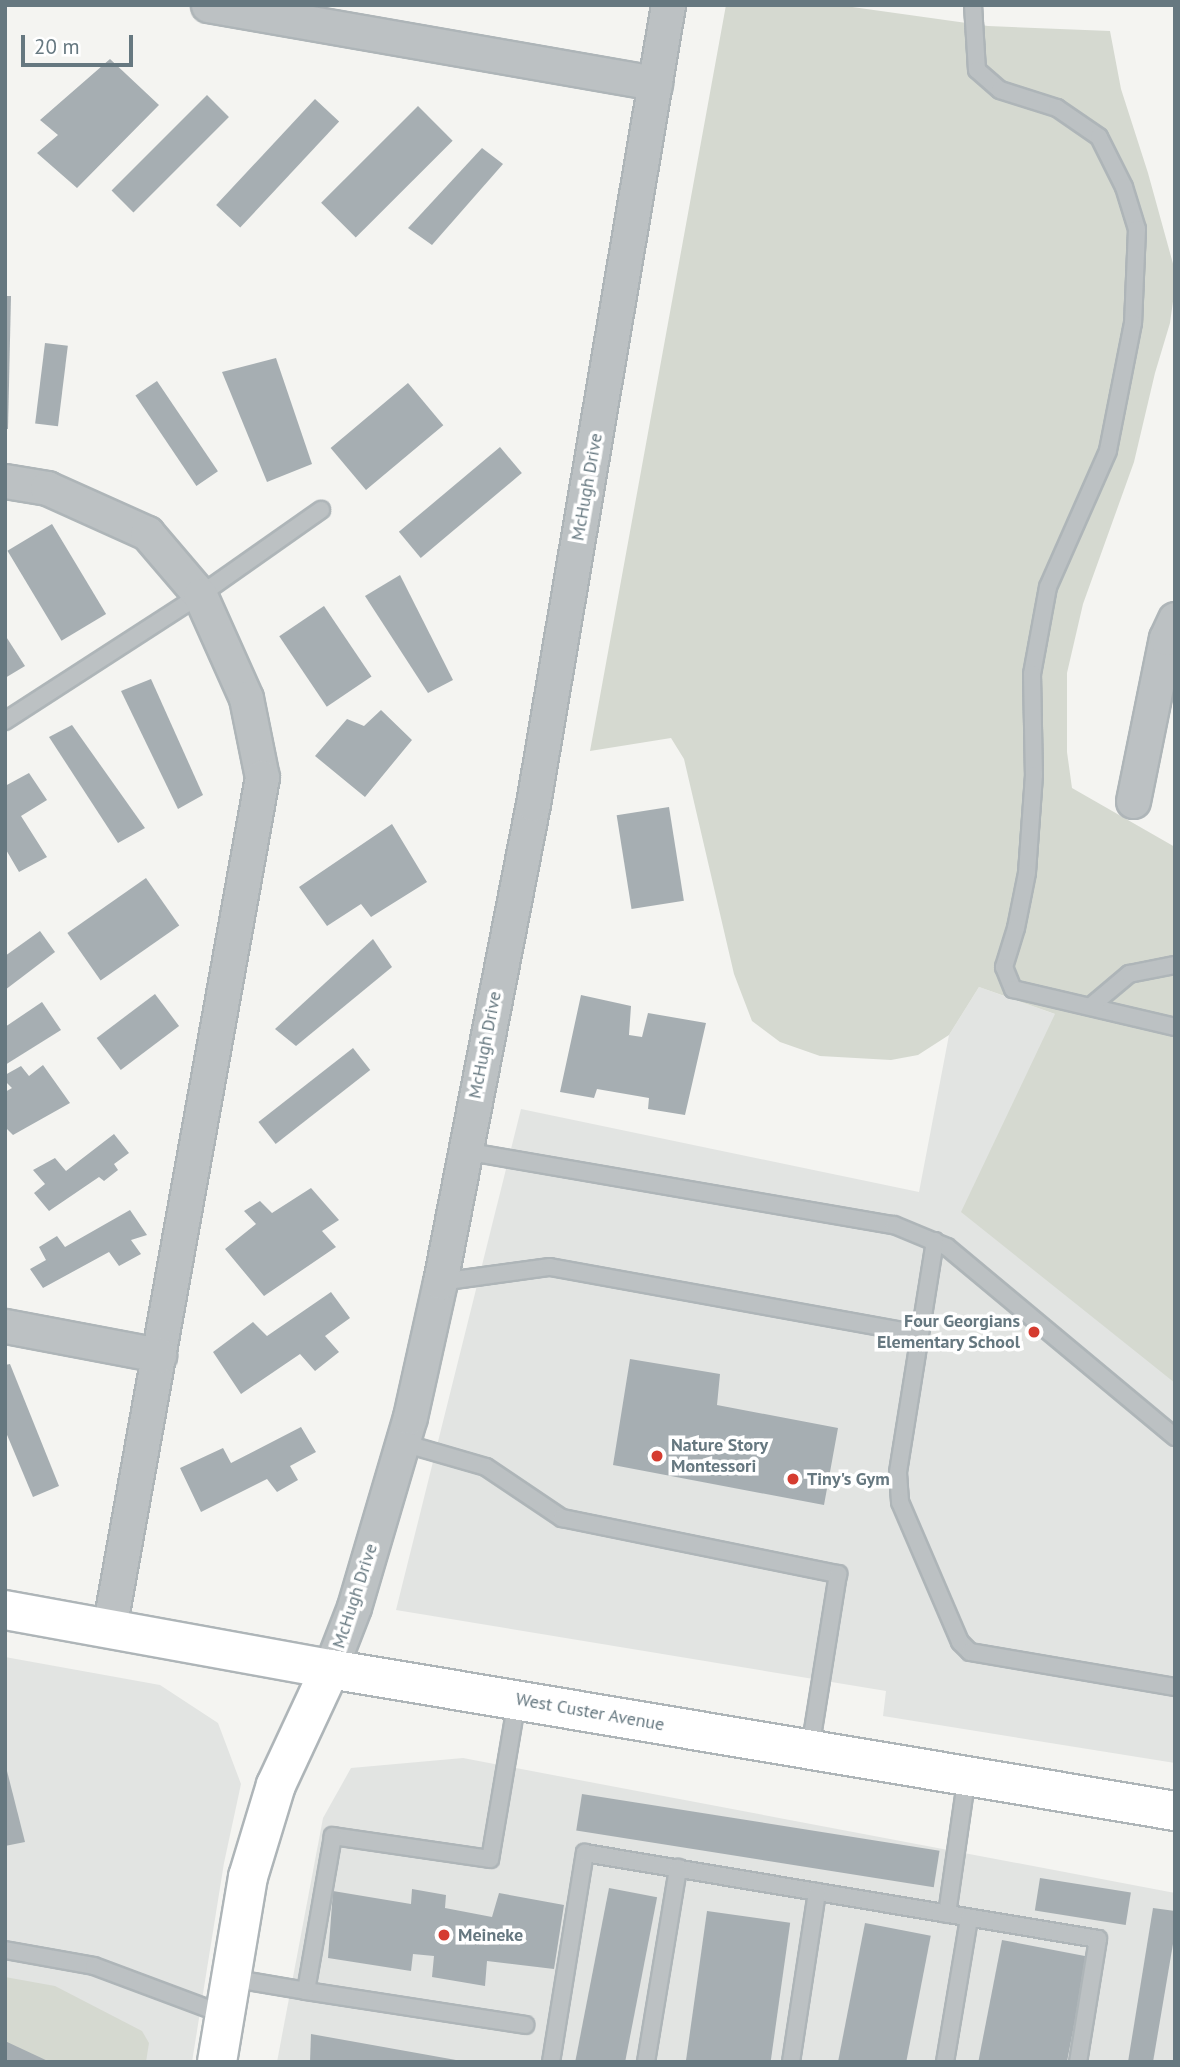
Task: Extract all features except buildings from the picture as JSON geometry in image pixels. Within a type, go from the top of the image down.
[{"type":"main road","name":"West Custer Avenue","points":[[5,1610],[330,1669],[1175,1811]]},
{"type":"main road","name":"McHugh Drive","points":[[217,2062],[248,1877],[276,1785],[330,1669]]},
{"type":"street","points":[[208,5],[655,83]]},
{"type":"street","name":"McHugh Drive","points":[[330,1669],[354,1607],[402,1443],[440,1282],[533,804],[668,5]]},
{"type":"street","points":[[5,481],[47,488],[147,533],[200,595],[246,698],[262,777],[109,1629]]},
{"type":"street","points":[[1133,801],[1166,638],[1175,619]]},
{"type":"street","points":[[5,1326],[159,1355]]},
{"type":"lane","points":[[974,5],[977,70],[1000,90],[1057,108],[1100,137],[1124,187],[1137,229],[1133,323],[1108,451],[1048,587],[1032,674],[1034,775],[1027,873],[1016,928],[1003,967],[1013,989],[1175,1027]]},
{"type":"lane","points":[[5,721],[200,595],[321,510]]},
{"type":"lane","points":[[1091,1006],[1129,974],[1175,965]]},
{"type":"lane","points":[[464,1152],[894,1225],[935,1241],[947,1247],[1175,1437]]},
{"type":"lane","points":[[935,1241],[898,1473],[900,1502],[960,1642],[970,1652],[1175,1687]]},
{"type":"lane","points":[[440,1282],[550,1267],[920,1335]]},
{"type":"lane","points":[[402,1443],[486,1467],[562,1518],[838,1574],[810,1749]]},
{"type":"lane","points":[[306,1991],[333,1836],[490,1859],[516,1700]]},
{"type":"lane","points":[[947,1914],[968,1776]]},
{"type":"lane","points":[[551,2062],[585,1853],[1098,1939],[1077,2062]]},
{"type":"lane","points":[[646,2062],[678,1868]]},
{"type":"lane","points":[[791,2062],[817,1892]]},
{"type":"lane","points":[[945,2062],[969,1918]]},
{"type":"lane","points":[[5,1950],[94,1966],[227,1997],[306,1991],[525,2025]]},
{"type":"shaded area","points":[[726,5],[838,5],[988,26],[1110,31],[1121,89],[1175,271],[1175,287],[1170,323],[1134,462],[1083,604],[1067,673],[1067,752],[1072,788],[1175,847],[1175,1383],[961,1212],[1055,1014],[979,987],[949,1035],[918,1055],[891,1060],[820,1056],[780,1042],[752,1021],[734,974],[684,759],[671,738],[590,751]]},
{"type":"shaded area","points":[[979,987],[1175,1057],[1175,1763],[883,1716],[886,1691],[396,1610],[521,1109],[919,1192],[949,1035]]},
{"type":"shaded area","points":[[5,1657],[160,1685],[218,1723],[241,1784],[224,1863],[192,2062],[5,2062]]},
{"type":"shaded area","points":[[463,1758],[1175,1893],[1175,2062],[277,2062],[323,1818],[351,1768]]},
{"type":"shaded area","points":[[5,1977],[55,1986],[142,2031],[149,2043],[146,2062],[5,2062]]},
{"type":"place","name":"Four Georgians Elementary School","points":[[1034,1332]]},
{"type":"place","name":"Nature Story Montessori","points":[[657,1456]]},
{"type":"place","name":"Tiny's Gym","points":[[793,1479]]},
{"type":"place","name":"Meineke","points":[[444,1935]]}]
